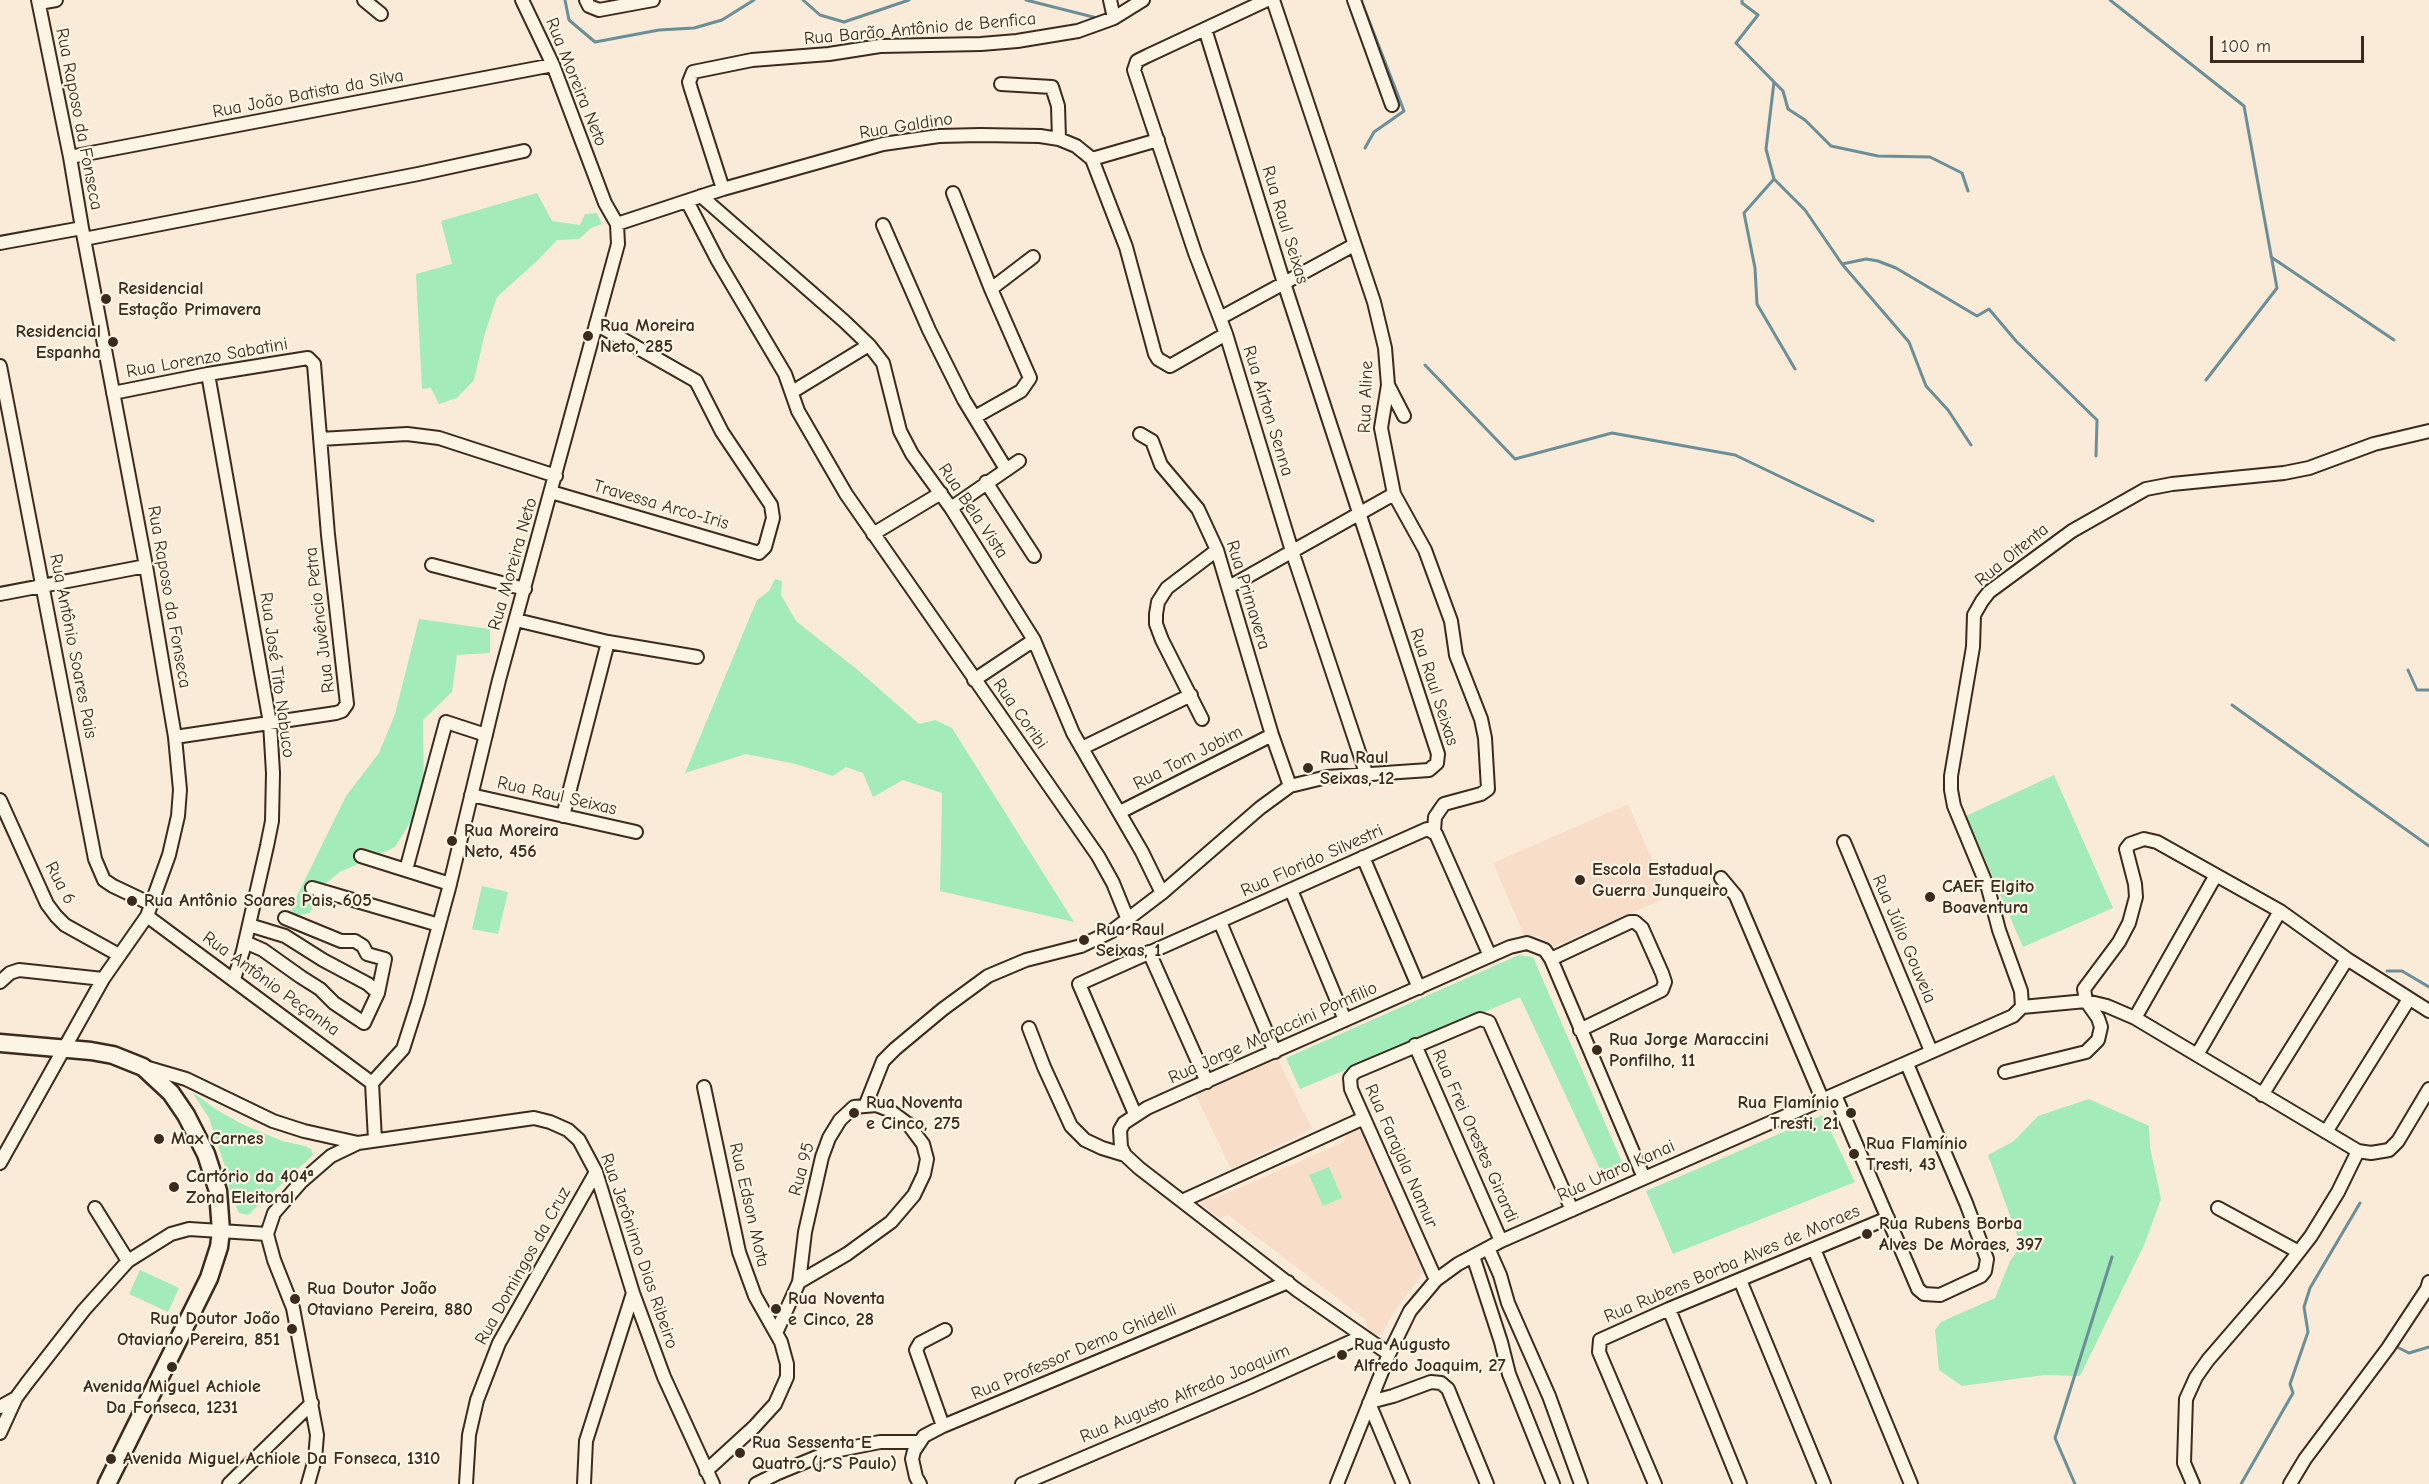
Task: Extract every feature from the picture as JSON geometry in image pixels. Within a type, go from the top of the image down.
[{"type":"street","points":[[38,2],[56,0]]},
{"type":"street","points":[[364,0],[381,14]]},
{"type":"street","name":"Rua Moreira Neto","points":[[372,1083],[403,1049],[418,1002],[516,620],[618,244],[617,224],[605,203],[553,65],[522,0]]},
{"type":"street","points":[[586,0],[589,6],[599,10],[653,0]]},
{"type":"street","points":[[1110,0],[1114,18]]},
{"type":"street","name":"Rua Barão Antônio de Benfica","points":[[723,189],[691,88],[690,77],[693,72],[752,60],[819,55],[880,46],[1017,41],[1078,31],[1114,18],[1143,0]]},
{"type":"street","points":[[1205,29],[1267,0]]},
{"type":"street","name":"Rua Aline","points":[[1273,0],[1374,302],[1385,348],[1388,385],[1380,428],[1394,494],[1425,550],[1451,621],[1456,655],[1482,719],[1488,789],[1481,794],[1444,804],[1436,817],[1434,831]]},
{"type":"street","points":[[1354,0],[1392,105]]},
{"type":"street","name":"Rua Raposo da Fonseca","points":[[0,1163],[103,979],[149,910],[169,855],[178,816],[180,790],[175,737],[146,566],[70,157],[38,2]]},
{"type":"street","name":"Rua Aírton Senna","points":[[1205,29],[1137,61],[1134,70],[1195,253],[1226,334],[1292,551],[1365,773]]},
{"type":"street","name":"Rua Raul Seixas","points":[[866,1104],[883,1061],[942,1009],[988,976],[1026,960],[1081,946],[1112,931],[1162,893],[1260,808],[1290,786],[1327,777],[1429,770],[1435,766],[1438,758],[1284,283],[1205,29]]},
{"type":"street","name":"Rua João Batista da Silva","points":[[70,157],[553,65]]},
{"type":"street","points":[[1001,84],[1052,87],[1058,106],[1059,140]]},
{"type":"street","name":"Rua Galdino","points":[[617,224],[723,189],[895,142],[939,136],[1011,135],[1059,140],[1076,146],[1092,159]]},
{"type":"street","points":[[1158,140],[1092,159],[1126,247],[1155,354],[1158,359],[1170,366],[1226,334]]},
{"type":"street","points":[[0,243],[83,233],[524,151]]},
{"type":"street","points":[[953,193],[991,289],[1030,378],[1021,391],[975,417]]},
{"type":"street","name":"Rua Bela Vista","points":[[701,196],[869,345],[883,363],[900,431],[912,454],[951,508],[1034,640],[1082,748],[1120,812],[1162,893]]},
{"type":"street","name":"Rua Coribi","points":[[687,201],[718,261],[785,374],[798,411],[846,494],[1098,856],[1113,883],[1128,920]]},
{"type":"street","points":[[883,225],[929,330],[975,417],[1006,469]]},
{"type":"street","points":[[1220,318],[1354,245]]},
{"type":"street","points":[[991,289],[1033,257]]},
{"type":"street","name":"Travessa Arco-Iris","points":[[552,492],[759,553],[765,548],[773,518],[771,505],[722,432],[696,381],[596,324]]},
{"type":"street","points":[[792,392],[869,345]]},
{"type":"street","name":"Rua Lorenzo Sabatini","points":[[113,393],[208,374],[308,358]]},
{"type":"street","name":"Rua Juvêncio Petra","points":[[175,737],[336,713],[342,711],[347,704],[314,364],[308,358]]},
{"type":"street","name":"Rua Antônio Soares Pais","points":[[0,366],[99,871],[104,880],[149,910]]},
{"type":"street","name":"Rua José Tito Nabuco","points":[[208,374],[270,723],[273,773],[272,821],[245,942],[234,979]]},
{"type":"street","points":[[1388,385],[1404,416]]},
{"type":"street","name":"Rua Oitenta","points":[[2022,1007],[2021,991],[1999,930],[1988,888],[1954,806],[1951,790],[1951,776],[1972,646],[1974,615],[1989,592],[2072,531],[2146,489],[2309,468],[2374,444],[2429,431]]},
{"type":"street","points":[[320,439],[407,434],[439,438],[556,476]]},
{"type":"street","name":"Rua Primavera","points":[[1140,434],[1152,441],[1161,465],[1198,509],[1217,550],[1272,735],[1290,786]]},
{"type":"street","points":[[951,508],[1019,461]]},
{"type":"street","points":[[986,482],[1034,556]]},
{"type":"street","points":[[873,534],[941,493]]},
{"type":"street","points":[[1229,587],[1394,494]]},
{"type":"street","points":[[1202,719],[1162,640],[1156,624],[1156,614],[1158,602],[1167,588],[1217,550]]},
{"type":"street","points":[[432,565],[525,589]]},
{"type":"street","points":[[0,594],[146,566]]},
{"type":"street","points":[[516,620],[608,642],[697,657]]},
{"type":"street","points":[[974,680],[1034,640]]},
{"type":"street","points":[[563,816],[608,642]]},
{"type":"street","points":[[1082,748],[1191,695]]},
{"type":"street","points":[[406,870],[446,722],[486,735]]},
{"type":"street","name":"Rua Tom Jobim","points":[[1120,812],[1272,735]]},
{"type":"street","name":"Rua Raul Seixas","points":[[471,795],[636,832]]},
{"type":"street","name":"Rua 6","points":[[0,800],[5,821],[47,904],[56,916],[65,925],[119,955]]},
{"type":"street","name":"Rua Florido Silvestri","points":[[1136,1114],[1074,986],[1427,829],[1434,831]]},
{"type":"street","points":[[1434,831],[1490,956]]},
{"type":"street","points":[[2005,1072],[2086,1052],[2101,1033],[2101,1027],[2083,992],[2085,986],[2119,942],[2134,910],[2135,884],[2126,853],[2127,846],[2144,839],[2157,842],[2280,911],[2347,959],[2429,1011]]},
{"type":"street","name":"Rua Júlio Gouveia","points":[[1844,842],[1931,1051]]},
{"type":"street","points":[[361,856],[450,884]]},
{"type":"street","points":[[1363,857],[1419,988]]},
{"type":"street","points":[[2135,1018],[2216,875]]},
{"type":"street","points":[[1721,878],[1736,896],[1823,1101]]},
{"type":"street","points":[[312,888],[439,925]]},
{"type":"street","points":[[1291,890],[1345,1020]]},
{"type":"street","name":"Rua Antônio Peçanha","points":[[149,910],[234,979],[372,1083]]},
{"type":"street","points":[[2198,1055],[2280,911]]},
{"type":"street","points":[[245,942],[263,950],[364,1023],[378,993],[385,959],[367,954],[363,946],[355,941],[341,941],[285,918]]},
{"type":"street","points":[[1220,922],[1275,1052]]},
{"type":"street","points":[[1580,1030],[1662,990],[1665,985],[1642,928],[1635,922],[1630,922],[1551,959],[1580,1030],[1644,1178]]},
{"type":"street","points":[[249,925],[285,936],[368,984],[378,993]]},
{"type":"street","name":"Rua Jorge Maraccini Pomfilio","points":[[1136,1114],[1510,947],[1527,943],[1545,950],[1551,959]]},
{"type":"street","points":[[1149,952],[1207,1082]]},
{"type":"street","points":[[2262,1095],[2347,959]]},
{"type":"street","points":[[0,982],[10,973],[19,970],[103,979]]},
{"type":"street","points":[[2326,1132],[2409,999]]},
{"type":"street","points":[[2022,1007],[2086,1001],[2107,1006],[2135,1018],[2358,1151],[2371,1153],[2389,1150],[2398,1141],[2429,1089]]},
{"type":"street","name":"Rua Utaro Kanai","points":[[1336,1484],[1389,1354],[1410,1311],[1436,1280],[1473,1256],[1502,1241],[1907,1064],[1931,1051],[2013,1016],[2022,1007]]},
{"type":"street","name":"Rua Farajala Namur","points":[[1436,1280],[1351,1089],[1351,1075],[1415,1045],[1480,1019],[1489,1022],[1572,1210]]},
{"type":"street","points":[[1029,1028],[1071,1125],[1085,1140],[1125,1155],[1287,1282],[1361,1337],[1389,1354]]},
{"type":"street","points":[[0,1043],[113,1055],[144,1067],[171,1094],[186,1115],[206,1154],[218,1191],[221,1231],[219,1247],[209,1278],[107,1484]]},
{"type":"street","name":"Rua Frei Orestes Girardi","points":[[1415,1045],[1502,1241]]},
{"type":"street","points":[[1835,1095],[1918,1289],[1924,1294],[1940,1295],[1981,1276],[1985,1271],[1987,1259],[1966,1203],[1907,1064]]},
{"type":"street","name":"Rua Jerônimo Dias Ribeiro","points":[[144,1067],[167,1072],[196,1083],[273,1121],[304,1131],[358,1143]]},
{"type":"street","points":[[372,1083],[375,1140]]},
{"type":"street","name":"Rua Edson Mota","points":[[704,1087],[739,1252],[754,1296],[776,1333],[787,1364],[788,1377],[775,1404],[754,1427],[706,1471]]},
{"type":"street","points":[[799,1282],[847,1254],[891,1222],[914,1195],[924,1174],[927,1160],[923,1144],[908,1124],[889,1110],[866,1104]]},
{"type":"street","name":"Rua 95","points":[[776,1333],[799,1282],[805,1232],[822,1157],[829,1138],[840,1120],[854,1107],[866,1104]]},
{"type":"street","points":[[1125,1155],[1121,1147],[1120,1130],[1124,1123],[1136,1114]]},
{"type":"street","name":"Rua Jerônimo Dias Ribeiro","points":[[267,1234],[274,1213],[301,1182],[331,1156],[358,1143],[534,1118],[568,1130],[579,1140],[596,1172],[633,1293],[664,1377],[713,1484]]},
{"type":"street","points":[[1182,1201],[1364,1118]]},
{"type":"street","points":[[2193,1484],[2184,1462],[2186,1399],[2193,1384],[2208,1360],[2299,1252],[2326,1213],[2358,1151]]},
{"type":"street","name":"Rua Domingos da Cruz","points":[[465,1484],[469,1435],[477,1400],[499,1343],[596,1172]]},
{"type":"street","points":[[94,1208],[128,1261]]},
{"type":"street","points":[[2218,1208],[2299,1252]]},
{"type":"street","name":"Rua Rubens Borba Alves de Moraes","points":[[1655,1484],[1599,1352],[1599,1343],[1604,1337],[1888,1218]]},
{"type":"street","points":[[0,1433],[16,1398],[84,1310],[128,1261],[171,1234],[189,1229],[267,1234],[274,1260],[293,1308],[312,1403],[317,1434],[315,1459],[308,1484]]},
{"type":"street","points":[[1488,1248],[1500,1275],[1508,1304],[1549,1396],[1581,1484]]},
{"type":"street","points":[[1814,1249],[1911,1484]]},
{"type":"street","points":[[1473,1256],[1509,1374],[1553,1484]]},
{"type":"street","points":[[1740,1280],[1824,1484]]},
{"type":"street","name":"Rua Professor Demo Ghidelli","points":[[919,1442],[924,1436],[943,1426],[1287,1282]]},
{"type":"street","points":[[2290,1484],[2388,1348],[2427,1289],[2429,1282]]},
{"type":"street","points":[[584,1484],[586,1441],[633,1293]]},
{"type":"street","points":[[1669,1309],[1740,1484]]},
{"type":"street","points":[[943,1426],[916,1350],[920,1343],[945,1330]]},
{"type":"street","name":"Rua Augusto Alfredo Joaquim","points":[[1022,1484],[1361,1337]]},
{"type":"street","points":[[1403,1484],[1369,1402],[1431,1382],[1442,1383],[1448,1389],[1487,1484]]},
{"type":"street","points":[[0,1407],[16,1398]]},
{"type":"street","points":[[229,1484],[312,1403]]},
{"type":"street","points":[[756,1484],[837,1450],[880,1442],[919,1442],[912,1460],[920,1484]]},
{"type":"shaded area","name":"Escola Estadual Guerra Junqueiro","points":[[1628,804],[1668,897],[1555,946],[1537,936],[1524,935],[1493,863]]},
{"type":"shaded area","points":[[1275,1054],[1312,1129],[1231,1169],[1195,1094]]},
{"type":"shaded area","points":[[1358,1128],[1364,1133],[1423,1273],[1390,1318],[1383,1333],[1375,1337],[1368,1332],[1366,1320],[1228,1215],[1218,1218],[1200,1203],[1206,1195],[1214,1199],[1344,1142],[1347,1132]]},
{"type":"green space","points":[[537,193],[552,221],[580,225],[585,214],[597,213],[602,224],[591,228],[579,239],[557,240],[497,297],[485,333],[474,380],[457,398],[439,404],[431,388],[422,389],[416,274],[452,264],[441,221]]},
{"type":"green space","points":[[775,579],[782,581],[781,595],[796,621],[859,671],[919,724],[935,720],[952,728],[1074,922],[940,891],[942,793],[903,780],[873,797],[863,773],[846,767],[833,776],[796,764],[746,754],[685,773],[757,600],[769,591]]},
{"type":"green space","points":[[419,619],[490,629],[490,653],[457,655],[452,692],[423,720],[424,800],[395,847],[340,872],[321,887],[310,913],[290,917],[294,902],[346,796],[379,753],[395,714]]},
{"type":"green space","points":[[2054,775],[2113,908],[2023,947],[1966,816]]},
{"type":"green space","points":[[482,886],[508,892],[498,934],[472,929]]},
{"type":"green space","points":[[1519,955],[1533,957],[1625,1169],[1604,1178],[1520,997],[1300,1089],[1286,1058]]},
{"type":"green space","points":[[192,1092],[217,1110],[244,1125],[282,1141],[305,1146],[311,1149],[313,1155],[248,1215],[239,1213],[230,1192],[227,1173],[209,1118]]},
{"type":"green space","points":[[2089,1099],[2149,1126],[2150,1147],[2161,1199],[2144,1245],[2080,1376],[2045,1375],[1962,1386],[1939,1370],[1935,1330],[1941,1322],[1995,1298],[2010,1261],[2021,1246],[1988,1155],[2014,1141],[2038,1116]]},
{"type":"green space","points":[[1823,1115],[1855,1182],[1673,1254],[1646,1191]]},
{"type":"green space","points":[[1329,1167],[1342,1198],[1323,1206],[1309,1175]]},
{"type":"green space","points":[[140,1270],[179,1288],[168,1312],[129,1294]]},
{"type":"waterway","points":[[565,0],[569,20],[595,42],[659,30],[694,28],[722,20],[754,0]]},
{"type":"waterway","points":[[803,0],[820,15],[844,22],[909,0]]},
{"type":"waterway","points":[[1026,0],[1097,18]]},
{"type":"waterway","points":[[1361,0],[1404,111],[1374,132],[1365,148]]},
{"type":"waterway","points":[[1742,0],[1742,3],[1758,15],[1736,43],[1774,82],[1766,149],[1774,179],[1805,210],[1842,264],[1909,342],[1926,386],[1948,410],[1971,445]]},
{"type":"waterway","points":[[2110,0],[2244,106],[2277,288],[2206,380]]},
{"type":"waterway","points":[[1774,82],[1783,91],[1788,109],[1805,120],[1831,146],[1878,156],[1930,157],[1962,173],[1968,191]]},
{"type":"waterway","points":[[1774,179],[1744,213],[1755,268],[1757,304],[1795,369]]},
{"type":"waterway","points":[[2271,257],[2394,340]]},
{"type":"waterway","points":[[1842,264],[1866,259],[1878,261],[1896,268],[1977,316],[1989,309],[2016,341],[2097,420],[2096,456]]},
{"type":"waterway","points":[[1425,365],[1515,459],[1612,433],[1735,455],[1873,521]]},
{"type":"waterway","points":[[2408,670],[2417,690],[2429,690]]},
{"type":"waterway","points":[[2232,705],[2429,846]]},
{"type":"waterway","points":[[2387,971],[2402,971],[2429,987]]},
{"type":"waterway","points":[[2241,1484],[2293,1393],[2290,1384],[2308,1332],[2304,1307],[2310,1288],[2360,1203]]},
{"type":"waterway","points":[[2075,1484],[2055,1438],[2112,1257]]},
{"type":"waterway","points":[[2400,1340],[2397,1347],[2409,1353],[2429,1347]]},
{"type":"place","name":"Residencial Estação Primavera","points":[[106,299]]},
{"type":"place","name":"Rua Moreira Neto, 285","points":[[588,336]]},
{"type":"place","name":"Residencial Espanha","points":[[113,342]]},
{"type":"place","name":"Rua Raul Seixas, 12","points":[[1308,768]]},
{"type":"place","name":"Rua Moreira Neto, 456","points":[[452,841]]},
{"type":"place","name":"Escola Estadual Guerra Junqueiro","points":[[1580,880]]},
{"type":"place","name":"CAEF Elgito Boaventura","points":[[1930,897]]},
{"type":"place","name":"Rua Antônio Soares Pais, 605","points":[[132,901]]},
{"type":"place","name":"Rua Raul Seixas, 1","points":[[1084,940]]},
{"type":"place","name":"Rua Jorge Maraccini Ponfilho, 11","points":[[1597,1050]]},
{"type":"place","name":"Rua Noventa e Cinco, 275","points":[[854,1113]]},
{"type":"place","name":"Rua Flamínio Tresti, 21","points":[[1851,1113]]},
{"type":"place","name":"Max Carnes","points":[[159,1139]]},
{"type":"place","name":"Rua Flamínio Tresti, 43","points":[[1854,1154]]},
{"type":"place","name":"Cartório da 404ª Zona Eleitoral","points":[[174,1187]]},
{"type":"place","name":"Rua Rubens Borba Alves De Moraes, 397","points":[[1867,1234]]},
{"type":"place","name":"Rua Doutor João Otaviano Pereira, 880","points":[[295,1299]]},
{"type":"place","name":"Rua Noventa e Cinco, 28","points":[[776,1309]]},
{"type":"place","name":"Rua Doutor João Otaviano Pereira, 851","points":[[292,1329]]},
{"type":"place","name":"Rua Augusto Alfredo Joaquim, 27","points":[[1342,1355]]},
{"type":"place","name":"Avenida Miguel Achiole Da Fonseca, 1231","points":[[172,1367]]},
{"type":"place","name":"Rua Sessenta E Quatro (j. S Paulo)","points":[[740,1453]]},
{"type":"place","name":"Avenida Miguel Achiole Da Fonseca, 1310","points":[[111,1459]]}]
